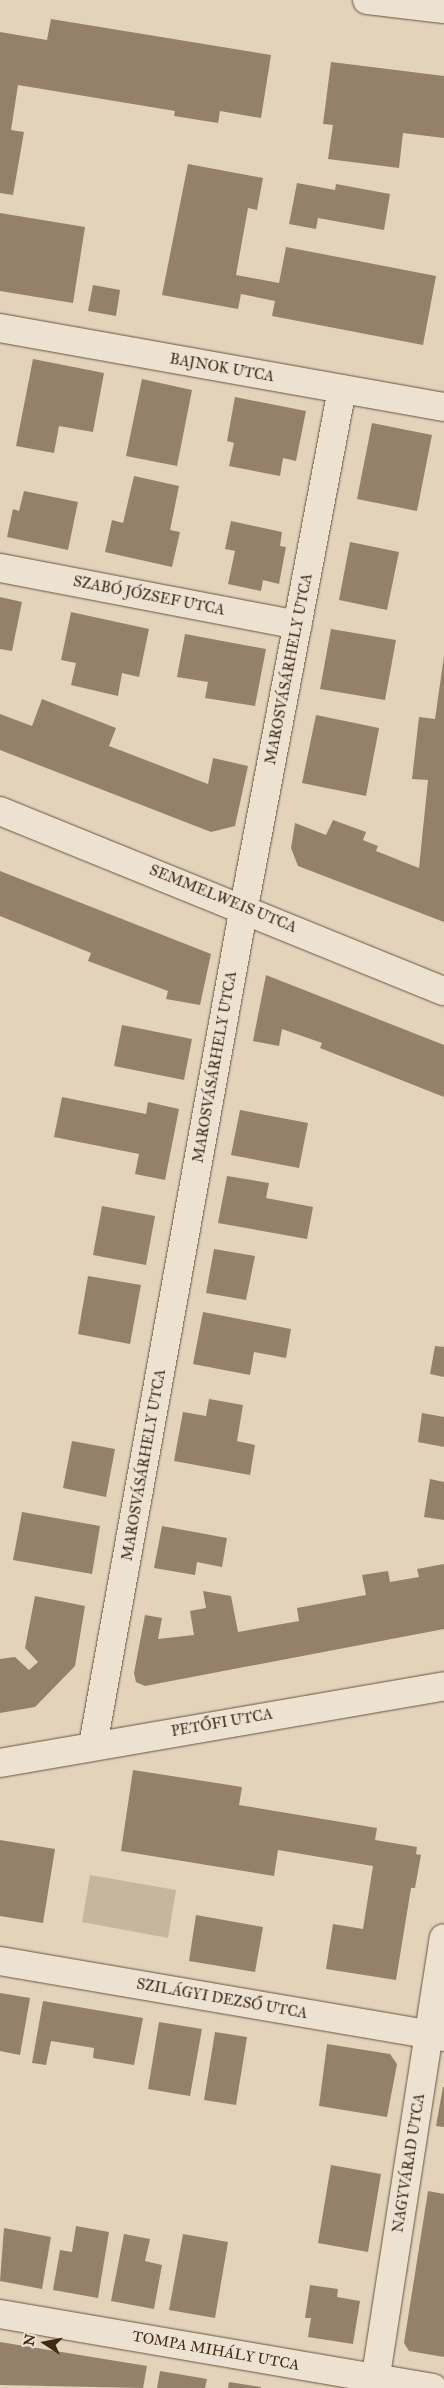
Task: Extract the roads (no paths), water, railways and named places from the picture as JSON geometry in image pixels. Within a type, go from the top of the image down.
[{"type":"street","points":[[368,0],[444,9]]},
{"type":"street","name":"BAJNOK UTCA","points":[[0,328],[444,407]]},
{"type":"street","name":"MAROSVÁSÁRHELY UTCA","points":[[93,1745],[244,907],[342,389]]},
{"type":"street","name":"SZABÓ JÓZSEF UTCA","points":[[0,568],[298,625]]},
{"type":"street","name":"SEMMELWEIS UTCA","points":[[0,811],[244,907],[444,991]]},
{"type":"street","name":"PETŐFI UTCA","points":[[0,1764],[93,1745],[444,1686]]},
{"type":"street","name":"NAGYVÁRAD UTCA","points":[[375,2383],[437,2036],[444,1938]]},
{"type":"street","name":"SZILÁGYI DEZSŐ UTCA","points":[[0,1960],[437,2036]]},
{"type":"street","name":"TOMPA MIHÁLY UTCA","points":[[0,2314],[375,2383],[433,2388]]}]
